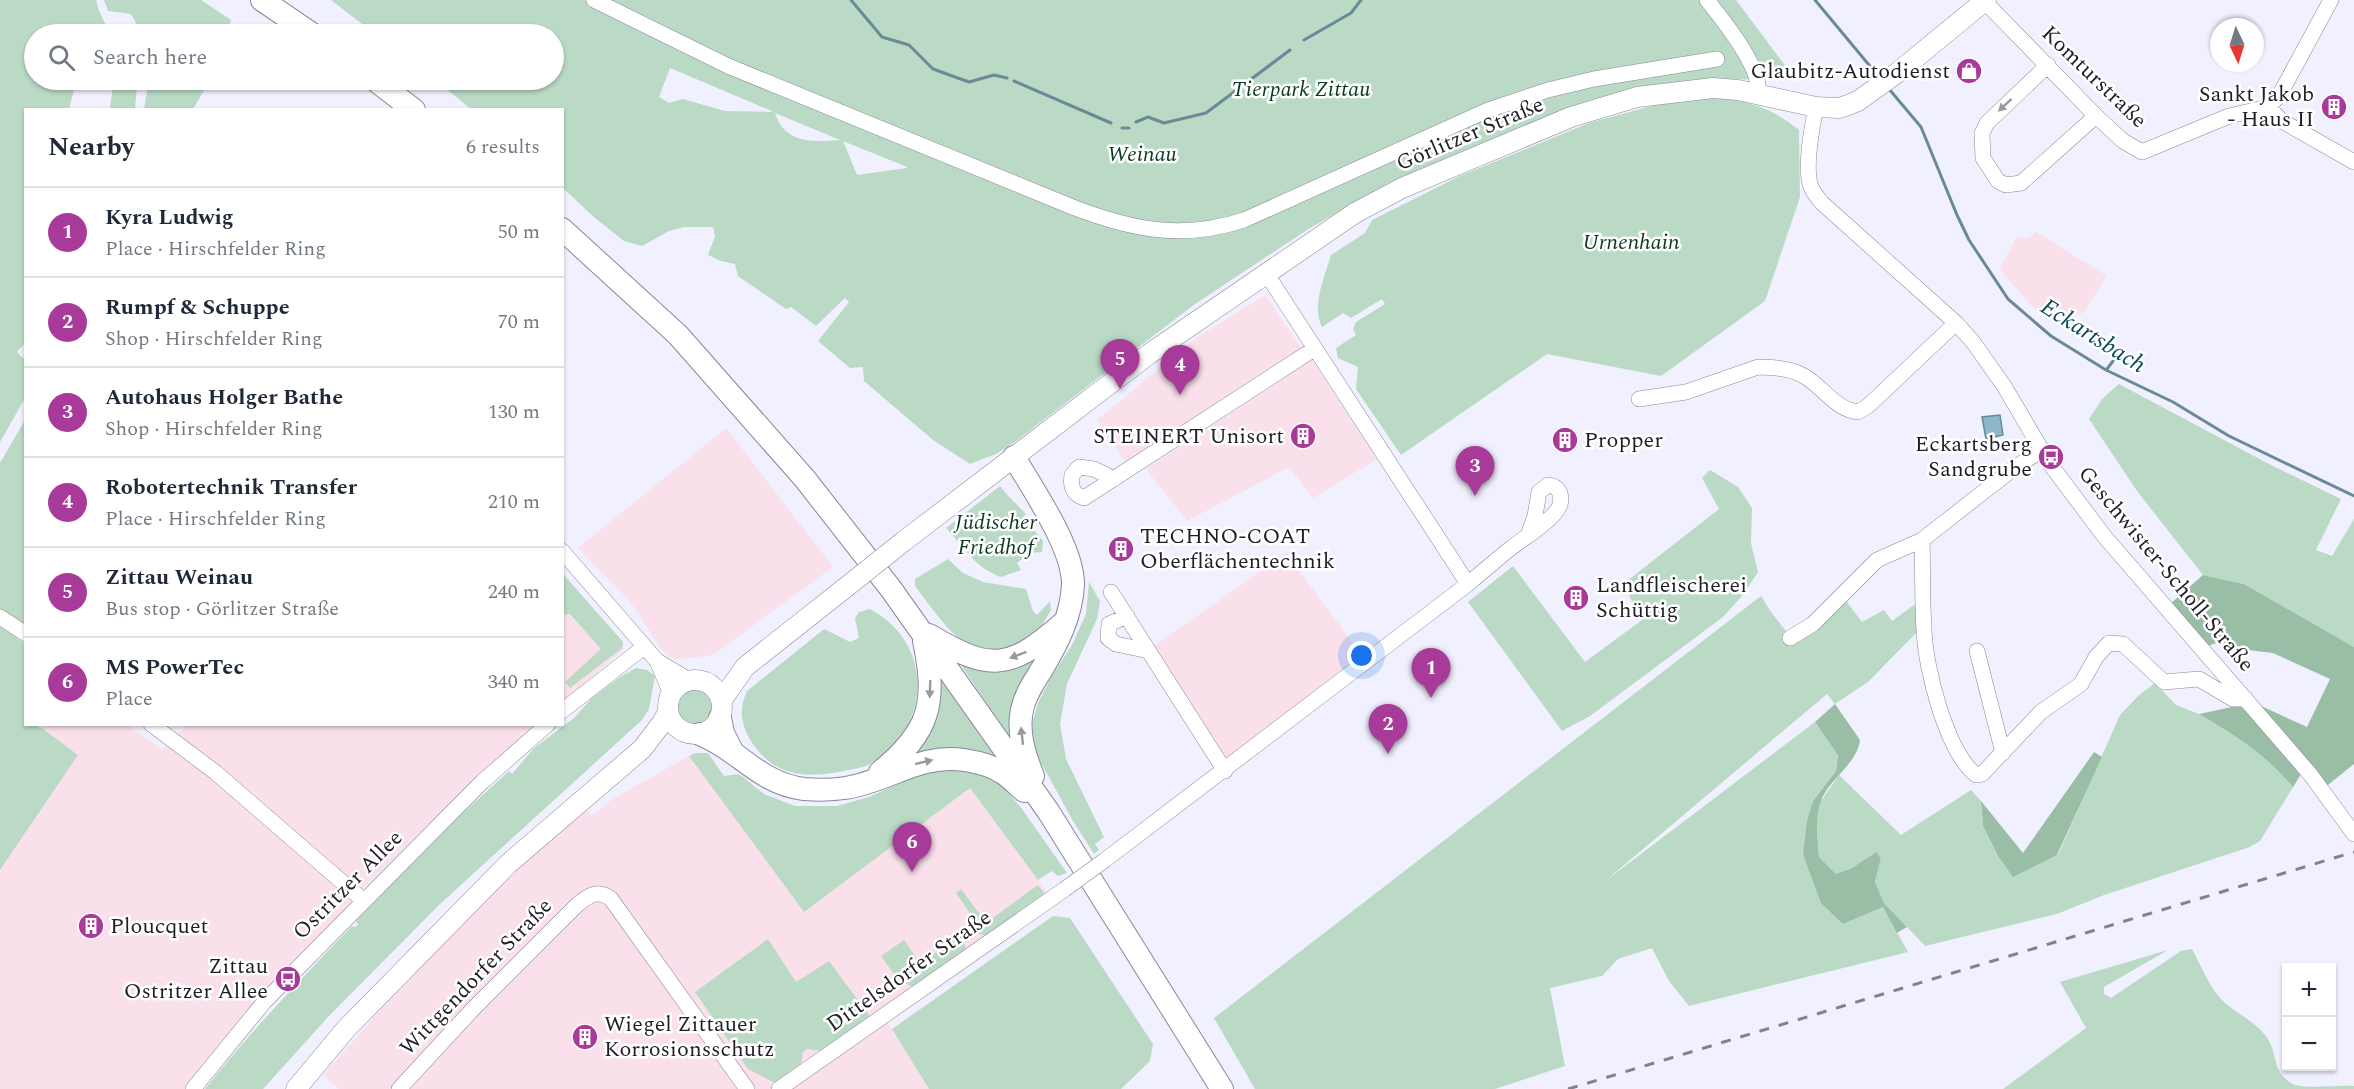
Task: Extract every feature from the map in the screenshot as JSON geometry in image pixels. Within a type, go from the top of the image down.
[{"type":"highway","points":[[262,0],[297,24]]},
{"type":"highway","points":[[388,90],[411,108]]},
{"type":"highway","points":[[564,231],[678,335],[805,479],[922,631],[1048,811],[1222,1089]]},
{"type":"highway","points":[[1014,457],[1066,551],[1073,584],[1071,605],[1065,621],[1052,651],[1029,691],[1022,710],[1020,731],[1025,756],[1048,811]]},
{"type":"highway","points":[[922,631],[965,655],[982,661],[1003,661],[1026,653],[1065,621]]},
{"type":"highway","points":[[869,781],[895,760],[924,722],[930,693],[931,672],[922,631]]},
{"type":"highway","points":[[721,709],[723,733],[733,753]]},
{"type":"highway","points":[[691,732],[733,753],[754,770],[788,786],[818,790],[847,788],[927,760],[950,758],[977,762],[1004,773],[1048,811]]},
{"type":"main road","name":"Görlitzer Straße","points":[[745,667],[904,541],[1149,354],[1355,213],[1402,189],[1571,117],[1637,97],[1713,87],[1816,107],[1848,105],[1871,93],[1897,74],[1986,1]]},
{"type":"main road","points":[[297,1089],[346,1029],[508,864],[642,749],[662,723],[669,703],[680,683],[699,681],[745,667]]},
{"type":"main road","points":[[642,749],[669,735],[712,728],[726,691],[745,667]]},
{"type":"main road","points":[[699,681],[714,687],[721,709]]},
{"type":"main road","points":[[669,703],[671,721],[691,732]]},
{"type":"street","points":[[594,0],[728,66],[1075,208],[1110,221],[1145,229],[1183,232],[1220,228],[1244,220],[1488,110],[1548,90],[1594,79],[1717,59]]},
{"type":"street","points":[[1707,0],[1748,59],[1760,84],[1758,94]]},
{"type":"street","points":[[2331,0],[2278,96],[2268,107],[2282,121],[2354,162]]},
{"type":"street","name":"Komturstraße","points":[[1986,1],[2096,116],[2123,141],[2142,152],[2229,116],[2268,107]]},
{"type":"street","points":[[2048,65],[1987,123],[1982,133],[1983,158],[1998,181],[2006,185],[2021,183],[2096,116]]},
{"type":"street","name":"Geschwister-Scholl-Straße","points":[[1816,107],[1812,125],[1809,173],[1811,187],[1822,203],[1956,323],[1973,342],[2004,386],[2042,450],[2104,536],[2310,774],[2354,834]]},
{"type":"street","points":[[1266,273],[1468,584]]},
{"type":"street","points":[[1639,399],[1686,392],[1758,367],[1770,367],[1803,376],[1843,408],[1858,412],[1864,410],[1956,323]]},
{"type":"street","points":[[1114,478],[1314,349]]},
{"type":"street","points":[[1790,638],[1813,624],[1877,560],[1922,540],[2014,468],[2042,450]]},
{"type":"street","name":"Dittelsdorfer Straße","points":[[779,1089],[1065,890],[1225,771],[1528,535]]},
{"type":"street","points":[[1922,540],[1924,631],[1937,700],[1956,748],[1970,770],[1976,775],[1982,774],[2041,712],[2080,684],[2096,657],[2109,643],[2123,645],[2164,682],[2199,679],[2233,699],[2246,699]]},
{"type":"street","points":[[564,553],[657,661],[699,681]]},
{"type":"street","points":[[1111,592],[1225,771]]},
{"type":"street","points":[[1127,616],[1109,624],[1108,638],[1116,644],[1149,651]]},
{"type":"street","points":[[0,617],[24,633]]},
{"type":"street","points":[[564,709],[644,647]]},
{"type":"street","points":[[1977,651],[2003,753]]},
{"type":"street","points":[[657,661],[669,703]]},
{"type":"street","points":[[154,726],[215,772],[364,901]]},
{"type":"street","name":"Ostritzer Allee","points":[[193,1089],[266,1001],[482,782],[546,726]]},
{"type":"street","name":"Wittgendorfer Straße","points":[[399,1089],[472,1010],[586,898],[599,893],[611,899],[747,1089]]},
{"type":"shaded area","points":[[2036,232],[2107,276],[2083,313],[2061,317],[2035,309],[1999,269],[2017,237],[2027,239]]},
{"type":"shaded area","points":[[1265,295],[1303,350],[1127,464],[1097,420],[1196,338]]},
{"type":"shaded area","points":[[1312,360],[1377,459],[1313,498],[1289,467],[1187,521],[1146,469]]},
{"type":"shaded area","points":[[726,428],[833,567],[713,655],[675,660],[662,650],[630,601],[578,548]]},
{"type":"shaded area","points":[[1286,553],[1364,658],[1226,761],[1153,647]]},
{"type":"shaded area","points":[[564,576],[623,642],[624,649],[564,701]]},
{"type":"shaded area","points":[[44,726],[129,726],[162,750],[185,726],[536,726],[364,887],[189,1089],[0,1089],[0,870],[78,755],[42,728]]},
{"type":"shaded area","points":[[689,756],[804,912],[970,788],[1048,893],[879,1014],[892,1029],[929,1089],[339,1089],[323,1075],[407,980],[543,845],[584,808],[592,816],[611,800]]},
{"type":"green space","points":[[0,0],[96,0],[105,24],[24,24],[24,90],[74,90],[69,108],[24,108],[24,344],[17,352],[24,359],[24,400],[0,442]]},
{"type":"green space","points":[[104,0],[201,0],[231,20],[230,24],[136,24],[131,14],[108,11]]},
{"type":"green space","name":"Weinau","points":[[331,0],[1736,0],[1796,80],[1720,79],[1492,140],[1389,183],[1310,228],[1195,304],[1012,444],[996,454],[970,464],[933,440],[864,381],[863,367],[850,368],[818,341],[849,302],[845,298],[816,326],[791,307],[786,309],[738,276],[735,264],[708,255],[715,236],[713,227],[684,227],[669,231],[642,246],[624,241],[564,189],[564,108],[470,108],[447,90],[564,90],[564,24],[362,24]],"holes":[[[670,68],[772,111],[725,111],[683,99],[669,103],[659,97]],[[775,113],[841,140],[810,141],[793,136],[785,131]],[[843,141],[907,167],[907,168],[857,175]]]},
{"type":"green space","points":[[112,90],[137,90],[135,108],[110,108]]},
{"type":"green space","points":[[147,90],[204,90],[194,108],[144,108]]},
{"type":"green space","name":"Urnenhain","points":[[1702,98],[1729,99],[1754,105],[1776,114],[1799,130],[1800,197],[1765,301],[1661,376],[1547,354],[1401,455],[1356,389],[1358,367],[1338,358],[1336,348],[1356,335],[1353,329],[1356,322],[1385,304],[1382,299],[1351,318],[1343,313],[1322,327],[1318,301],[1331,255],[1365,233],[1372,220],[1460,176],[1589,123],[1655,105]]},
{"type":"green space","points":[[2119,384],[2269,464],[2341,499],[2316,550],[2332,556],[2354,519],[2354,647],[2244,584],[2203,575],[2137,491],[2089,419],[2102,399]]},
{"type":"green space","points":[[24,422],[24,628],[0,611],[0,463]]},
{"type":"green space","points":[[1710,470],[1738,487],[1752,508],[1751,543],[1758,572],[1742,596],[1723,617],[1590,716],[1562,731],[1468,602],[1513,566],[1585,662],[1642,620],[1623,584],[1719,509],[1702,478]]},
{"type":"green space","name":"Jüdischer Friedhof","points":[[1000,486],[1026,514],[1023,517],[1043,541],[1042,552],[1029,553],[1017,563],[1021,570],[1001,577],[977,563],[946,528]]},
{"type":"green space","points":[[948,559],[963,573],[983,582],[1026,589],[1033,611],[1037,615],[1050,601],[1051,610],[1036,636],[996,652],[984,652],[961,640],[940,619],[915,586],[915,579]]},
{"type":"green space","points":[[564,575],[623,642],[622,648],[570,688],[565,682],[601,649],[570,614],[564,615]]},
{"type":"green space","points":[[2203,575],[2244,584],[2354,647],[2354,764],[2319,792],[2303,771],[2293,787],[2271,764],[2249,746],[2199,714],[2246,704],[2259,705],[2307,727],[2330,679],[2273,653],[2239,649],[2219,642],[2205,647],[2169,605]]},
{"type":"green space","points":[[1089,582],[1100,601],[1097,619],[1067,684],[1060,724],[1066,759],[1104,837],[1095,844],[1099,850],[1094,854],[1033,748],[1032,724],[1038,703],[1051,677],[1072,645],[1086,614]]},
{"type":"green space","points":[[1761,596],[1793,640],[1843,597],[1862,622],[1884,610],[1892,621],[1918,602],[1920,629],[1868,682],[1835,704],[1827,694],[1604,882],[1815,722],[1838,754],[1836,771],[1813,801],[1803,854],[1843,924],[1883,907],[1908,952],[1689,1006],[1669,981],[1652,948],[1618,959],[1602,976],[1550,988],[1565,1066],[1495,1089],[1255,1089],[1214,1018]]},
{"type":"green space","points":[[870,609],[896,629],[912,655],[917,677],[917,690],[916,703],[907,727],[891,748],[881,757],[864,766],[814,775],[788,771],[776,766],[765,758],[747,734],[742,712],[747,691],[824,629],[850,642],[859,638],[855,618],[859,612]]},
{"type":"green space","points":[[0,626],[24,643],[24,726],[42,728],[78,755],[0,870]]},
{"type":"green space","points":[[1048,646],[1012,741],[959,662]]},
{"type":"green space","points":[[935,667],[994,753],[998,763],[907,760]]},
{"type":"green space","points":[[636,668],[647,670],[655,676],[649,709],[642,720],[440,904],[328,1017],[263,1089],[205,1089],[295,986],[352,926],[358,925],[356,921],[456,819],[509,771],[512,774],[533,749],[574,718],[592,698]]},
{"type":"green space","points":[[2155,683],[2176,705],[2199,714],[2246,741],[2274,764],[2293,787],[2260,841],[2250,847],[2104,895],[2057,914],[1925,946],[1884,903],[1875,882],[1881,858],[1876,852],[1852,868],[1836,874],[1819,857],[1817,820],[1820,802],[1839,775],[1901,835],[1971,790],[1981,801],[1983,826],[1998,856],[2058,855],[2120,715],[2139,695]]},
{"type":"green space","points":[[696,685],[711,691],[717,706],[711,721],[696,727],[681,721],[675,706],[681,691]]},
{"type":"green space","points":[[1835,704],[1860,740],[1853,758],[1829,787],[1820,804],[1817,824],[1819,857],[1836,874],[1852,868],[1876,852],[1881,858],[1875,882],[1884,903],[1907,927],[1897,933],[1883,907],[1843,924],[1821,903],[1803,854],[1807,821],[1813,801],[1836,771],[1838,755],[1815,722]]},
{"type":"green space","points":[[2094,752],[2102,757],[2057,855],[2013,877],[1998,856],[1983,826],[1981,801],[2023,853]]},
{"type":"green space","points":[[695,753],[708,753],[724,776],[739,774],[764,794],[795,806],[837,806],[869,797],[924,772],[953,769],[972,771],[1000,783],[1022,809],[1067,873],[1058,876],[1052,871],[1038,880],[970,788],[804,912],[689,756]]},
{"type":"green space","points":[[1038,885],[1045,894],[989,936],[979,934],[980,928],[956,893],[961,889],[986,923]]},
{"type":"green space","points":[[1053,916],[1070,918],[1153,1044],[1150,1061],[1121,1089],[929,1089],[892,1029]]},
{"type":"green space","points":[[961,935],[967,951],[916,988],[898,980],[881,956],[904,940],[920,963]]},
{"type":"green space","points":[[768,939],[796,982],[829,961],[871,1018],[824,1051],[807,1049],[803,1052],[801,1064],[777,1084],[748,1069],[695,992]]},
{"type":"green space","points":[[2192,949],[2220,998],[2254,1024],[2268,1039],[2282,1076],[2295,1085],[2354,1086],[2354,1089],[2003,1089],[2086,1028],[2060,982],[2168,950],[2104,987],[2104,994],[2111,998],[2181,951]]},
{"type":"water","points":[[2000,415],[2003,435],[1986,439],[1982,417]]},
{"type":"waterway","points":[[851,0],[882,37],[909,45],[933,69],[969,82],[994,75],[1007,78]]},
{"type":"waterway","points":[[1304,40],[1351,13],[1361,0]]},
{"type":"waterway","name":"Eckartsbach","points":[[1815,0],[1879,77]]},
{"type":"waterway","points":[[1136,122],[1148,117],[1164,123],[1206,113],[1290,50]]},
{"type":"waterway","points":[[1014,81],[1111,123]]},
{"type":"waterway","name":"Eckartsbach","points":[[1889,89],[1921,127],[1969,240],[2008,299],[2051,336],[2106,370],[2173,402],[2229,436],[2354,496]]},
{"type":"waterway","points":[[1122,128],[1129,128]]},
{"type":"waterway","points":[[2107,369],[2113,361]]},
{"type":"railway","points":[[1568,1089],[2354,852]]},
{"type":"place","name":"Glaubitz-Autodienst","points":[[1969,71]]},
{"type":"place","name":"Sankt Jakob - Haus II","points":[[2334,107]]},
{"type":"place","name":"Zittau Weinau","points":[[1120,389]]},
{"type":"place","name":"Robotertechnik Transfer","points":[[1180,395]]},
{"type":"place","name":"STEINERT Unisort","points":[[1303,436]]},
{"type":"place","name":"Propper","points":[[1565,440]]},
{"type":"place","name":"Eckartsberg Sandgrube","points":[[2051,457]]},
{"type":"place","name":"Autohaus Holger Bathe","points":[[1475,496]]},
{"type":"place","name":"TECHNO-COAT Oberflächentechnik","points":[[1121,549]]},
{"type":"place","name":"Landfleischerei Schüttig","points":[[1576,598]]},
{"type":"place","name":"Kyra Ludwig","points":[[1431,698]]},
{"type":"place","name":"Rumpf & Schuppe","points":[[1388,754]]},
{"type":"place","name":"MS PowerTec","points":[[912,872]]},
{"type":"place","name":"Ploucquet","points":[[91,926]]},
{"type":"place","name":"Zittau Ostritzer Allee","points":[[288,979]]},
{"type":"place","name":"Wiegel Zittauer Korrosionsschutz","points":[[585,1037]]},
{"type":"park label","name":"Tierpark Zittau","points":[[1301,89]]}]
